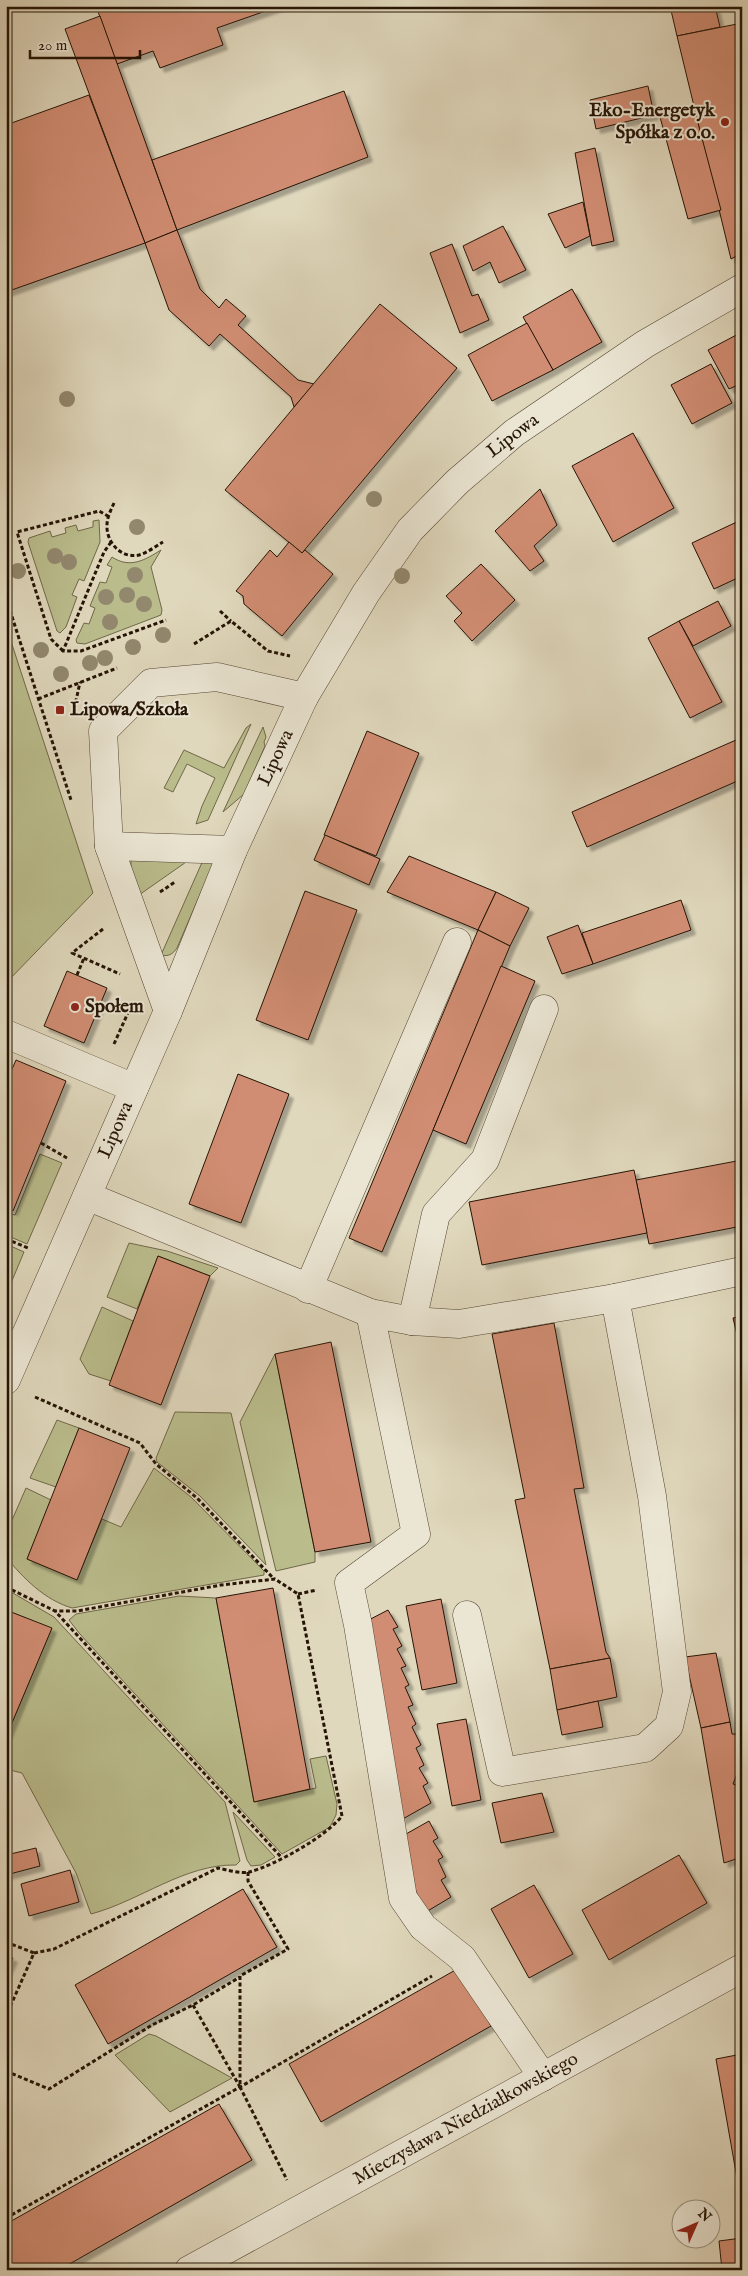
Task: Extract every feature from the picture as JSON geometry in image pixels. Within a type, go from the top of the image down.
[{"type":"street","name":"Lipowa","points":[[6,1380],[168,1011],[234,850],[304,697],[366,593],[410,530],[457,482],[514,433],[645,344],[742,288]]},
{"type":"street","points":[[168,1011],[109,846],[103,731],[151,683],[217,677],[304,697]]},
{"type":"street","points":[[109,846],[234,850]]},
{"type":"street","points":[[308,1289],[457,942]]},
{"type":"street","points":[[412,1321],[436,1214],[485,1160],[544,1009]]},
{"type":"street","points":[[6,1034],[134,1088]]},
{"type":"street","points":[[87,1196],[308,1289],[370,1313],[412,1321],[458,1324],[615,1298],[742,1271]]},
{"type":"street","points":[[467,1614],[502,1772],[645,1748],[669,1726],[677,1692],[652,1496],[615,1298]]},
{"type":"street","points":[[370,1313],[416,1534],[349,1583],[360,1635],[403,1898],[423,1928],[462,1958],[543,2077]]},
{"type":"street","name":"Mieczysława Niedziałkowskiego","points":[[190,2270],[742,1968]]},
{"type":"path","points":[[114,503],[108,516],[108,534],[111,542],[119,551],[132,556],[141,555],[163,542]]},
{"type":"path","points":[[108,516],[98,511],[17,532],[52,639],[63,651],[81,651],[166,620]]},
{"type":"path","points":[[63,651],[104,552],[111,542]]},
{"type":"path","points":[[220,611],[231,621]]},
{"type":"path","points":[[111,922],[72,953],[124,976]]},
{"type":"path","points":[[77,975],[84,958]]},
{"type":"path","points":[[41,1143],[70,1159]]},
{"type":"path","points":[[6,1239],[30,1250]]},
{"type":"path","points":[[6,1942],[34,1953],[54,1949],[218,1868],[248,1872],[282,1858],[324,1834],[342,1816],[298,1594],[275,1579],[197,1498],[156,1464],[140,1443],[33,1396]]},
{"type":"path","points":[[55,1611],[77,1611],[220,1586],[275,1579]]},
{"type":"path","points":[[6,1587],[55,1611],[282,1858]]},
{"type":"path","points":[[6,2071],[49,2089],[152,2025],[193,2005],[288,1949],[248,1881],[248,1872]]},
{"type":"path","points":[[6,2016],[34,1953]]},
{"type":"path","points":[[6,2218],[240,2087],[462,1958]]},
{"type":"path","points":[[240,1976],[240,2087]]},
{"type":"path","points":[[193,2005],[240,2087],[302,2209]]},
{"type":"green space","points":[[99,520],[100,542],[84,581],[79,579],[72,595],[77,597],[66,627],[60,633],[57,631],[28,542],[29,538],[50,531],[52,537],[66,533],[65,528],[76,525],[78,531],[93,527],[93,521]]},
{"type":"green space","points":[[161,550],[151,567],[162,610],[161,615],[85,644],[77,643],[76,640],[84,623],[89,624],[95,608],[90,606],[100,582],[106,583],[112,567],[107,565],[112,557],[119,561],[131,563],[143,560]]},
{"type":"green space","points":[[6,626],[93,893],[6,983]]},
{"type":"green space","points":[[251,724],[208,820],[196,824],[215,778],[187,764],[173,792],[164,788],[184,750],[224,768],[246,728]]},
{"type":"green space","points":[[263,727],[266,737],[265,746],[244,794],[223,812]]},
{"type":"green space","points":[[131,857],[189,860],[139,895],[131,868]]},
{"type":"green space","points":[[204,858],[211,858],[213,864],[177,948],[170,955],[161,955]]},
{"type":"green space","points":[[40,1154],[62,1163],[27,1244],[6,1235],[6,1212],[15,1215]]},
{"type":"green space","points":[[129,1243],[167,1251],[218,1268],[210,1276],[158,1256],[137,1309],[107,1297]]},
{"type":"green space","points":[[6,1244],[24,1252],[6,1295]]},
{"type":"green space","points":[[102,1307],[133,1321],[111,1381],[89,1374],[80,1359]]},
{"type":"green space","points":[[275,1354],[315,1552],[315,1562],[276,1571],[240,1422]]},
{"type":"green space","points":[[175,1412],[231,1413],[266,1565],[200,1496],[157,1462],[156,1458]]},
{"type":"green space","points":[[57,1420],[79,1428],[56,1487],[30,1478]]},
{"type":"green space","points":[[154,1468],[191,1497],[264,1571],[264,1575],[72,1608],[53,1600],[36,1588],[6,1557],[6,1534],[26,1488],[51,1500],[27,1559],[77,1579],[102,1519],[121,1527]]},
{"type":"green space","points":[[6,1589],[54,1617],[225,1802],[240,1861],[236,1865],[198,1870],[162,1884],[127,1901],[91,1914],[76,1873],[22,1773],[6,1769],[6,1737],[51,1629],[6,1610]]},
{"type":"green space","points":[[179,1596],[216,1598],[254,1802],[316,1788],[310,1759],[326,1756],[337,1804],[336,1815],[330,1827],[282,1854],[69,1620],[76,1614]]},
{"type":"green space","points":[[233,1812],[275,1857],[261,1865],[251,1866],[247,1860]]},
{"type":"green space","points":[[149,2034],[156,2036],[232,2078],[170,2112],[115,2055]]},
{"type":"building","points":[[96,6],[280,6],[217,28],[223,45],[160,68],[153,51],[117,64]]},
{"type":"building","points":[[670,6],[715,6],[720,27],[677,36]]},
{"type":"building","points":[[100,16],[177,230],[145,243],[65,29]]},
{"type":"building","points":[[742,23],[742,253],[731,259],[677,36]]},
{"type":"building","points":[[648,86],[654,115],[596,129],[590,100]]},
{"type":"building","points":[[344,91],[368,157],[177,230],[152,160]]},
{"type":"building","points":[[89,95],[145,243],[6,292],[6,125]]},
{"type":"building","points":[[694,108],[721,210],[688,219],[660,117]]},
{"type":"building","points":[[595,148],[614,241],[592,246],[575,153]]},
{"type":"building","points":[[583,202],[590,236],[565,248],[548,214]]},
{"type":"building","points":[[503,226],[526,270],[499,283],[490,262],[473,271],[463,246]]},
{"type":"building","points":[[177,230],[200,289],[219,308],[226,299],[246,316],[238,325],[298,380],[314,384],[294,407],[291,397],[220,334],[209,346],[169,310],[145,243]]},
{"type":"building","points":[[452,244],[472,296],[478,294],[489,320],[460,333],[430,253]]},
{"type":"building","points":[[572,289],[602,342],[553,370],[523,317]]},
{"type":"building","points":[[380,304],[457,368],[302,553],[225,490]]},
{"type":"building","points":[[527,323],[553,370],[492,401],[468,355]]},
{"type":"building","points":[[742,332],[742,383],[729,389],[708,350]]},
{"type":"building","points":[[711,364],[732,403],[692,424],[671,385]]},
{"type":"building","points":[[633,433],[674,508],[613,542],[572,466]]},
{"type":"building","points":[[540,489],[557,525],[534,546],[544,561],[530,571],[495,531]]},
{"type":"building","points":[[741,520],[742,576],[714,589],[692,543]]},
{"type":"building","points":[[289,542],[302,553],[305,550],[333,574],[282,636],[244,604],[243,596],[236,591],[270,550],[277,557]]},
{"type":"building","points":[[481,564],[515,600],[472,641],[454,621],[462,613],[446,596]]},
{"type":"building","points":[[718,601],[731,626],[693,646],[679,621]]},
{"type":"building","points":[[679,621],[722,702],[690,718],[648,638]]},
{"type":"building","points":[[367,731],[419,753],[376,856],[324,835]]},
{"type":"building","points":[[736,740],[742,753],[742,779],[587,847],[572,812]]},
{"type":"building","points":[[325,835],[380,859],[369,885],[314,860]]},
{"type":"building","points":[[409,856],[496,892],[478,930],[387,892]]},
{"type":"building","points":[[305,891],[357,910],[308,1040],[256,1020]]},
{"type":"building","points":[[496,892],[529,908],[510,946],[478,930]]},
{"type":"building","points":[[681,900],[691,930],[593,964],[582,933]]},
{"type":"building","points":[[578,925],[593,964],[562,974],[547,937]]},
{"type":"building","points":[[478,930],[510,946],[382,1252],[349,1238]]},
{"type":"building","points":[[501,966],[535,981],[466,1144],[433,1130]]},
{"type":"building","name":"Społem","points":[[67,971],[107,988],[84,1043],[44,1026]]},
{"type":"building","points":[[16,1060],[66,1081],[13,1211],[6,1208],[6,1083]]},
{"type":"building","points":[[238,1074],[289,1094],[241,1223],[189,1204]]},
{"type":"building","points":[[742,1160],[742,1226],[649,1244],[636,1180]]},
{"type":"building","points":[[634,1170],[647,1233],[482,1265],[469,1202]]},
{"type":"building","points":[[158,1256],[210,1276],[161,1405],[109,1385]]},
{"type":"building","points":[[742,1316],[742,1356],[733,1318]]},
{"type":"building","points":[[554,1323],[584,1488],[574,1489],[606,1652],[610,1658],[550,1669],[515,1500],[525,1498],[492,1334]]},
{"type":"building","points":[[331,1342],[371,1542],[315,1552],[275,1354]]},
{"type":"building","points":[[79,1428],[130,1448],[77,1580],[27,1559]]},
{"type":"building","points":[[273,1588],[310,1789],[254,1802],[216,1598]]},
{"type":"building","points":[[441,1599],[457,1683],[422,1690],[406,1606]]},
{"type":"building","points":[[6,1610],[52,1628],[6,1737]]},
{"type":"building","points":[[388,1610],[398,1627],[393,1629],[402,1646],[397,1649],[406,1666],[401,1668],[409,1685],[405,1687],[413,1705],[408,1707],[416,1724],[412,1727],[421,1745],[416,1748],[424,1765],[419,1768],[428,1783],[423,1786],[431,1803],[401,1820],[359,1625]]},
{"type":"building","points":[[716,1653],[730,1722],[701,1728],[685,1657]]},
{"type":"building","points":[[610,1658],[617,1697],[557,1710],[550,1669]]},
{"type":"building","points":[[598,1701],[603,1727],[562,1735],[557,1710]]},
{"type":"building","points":[[466,1719],[481,1800],[452,1806],[437,1724]]},
{"type":"building","points":[[730,1722],[732,1734],[736,1734],[742,1761],[733,1784],[742,1787],[742,1857],[724,1863],[701,1728]]},
{"type":"building","points":[[542,1793],[554,1832],[501,1843],[492,1803]]},
{"type":"building","points":[[429,1821],[438,1838],[433,1841],[443,1857],[438,1860],[446,1877],[441,1880],[451,1897],[421,1915],[412,1897],[417,1894],[409,1877],[399,1838]]},
{"type":"building","points":[[36,1848],[40,1866],[6,1875],[6,1855]]},
{"type":"building","points":[[679,1855],[707,1903],[609,1960],[582,1910]]},
{"type":"building","points":[[70,1870],[79,1902],[29,1916],[21,1884]]},
{"type":"building","points":[[534,1885],[573,1954],[529,1978],[491,1909]]},
{"type":"building","points":[[243,1889],[277,1947],[108,2044],[75,1985]]},
{"type":"building","points":[[6,1955],[13,1958],[6,1973]]},
{"type":"building","points":[[459,1968],[491,2026],[321,2122],[289,2064]]},
{"type":"building","points":[[742,2054],[742,2183],[738,2184],[716,2059]]},
{"type":"building","points":[[219,2104],[252,2160],[59,2270],[6,2270],[6,2224]]},
{"type":"building","points":[[742,2238],[742,2270],[722,2270],[720,2241]]},
{"type":"place","name":"Eko-Energetyk Spółka z o.o.","points":[[725,122]]},
{"type":"place","name":"Lipowa/Szkoła","points":[[60,710]]},
{"type":"place","name":"Społem","points":[[75,1007]]}]
